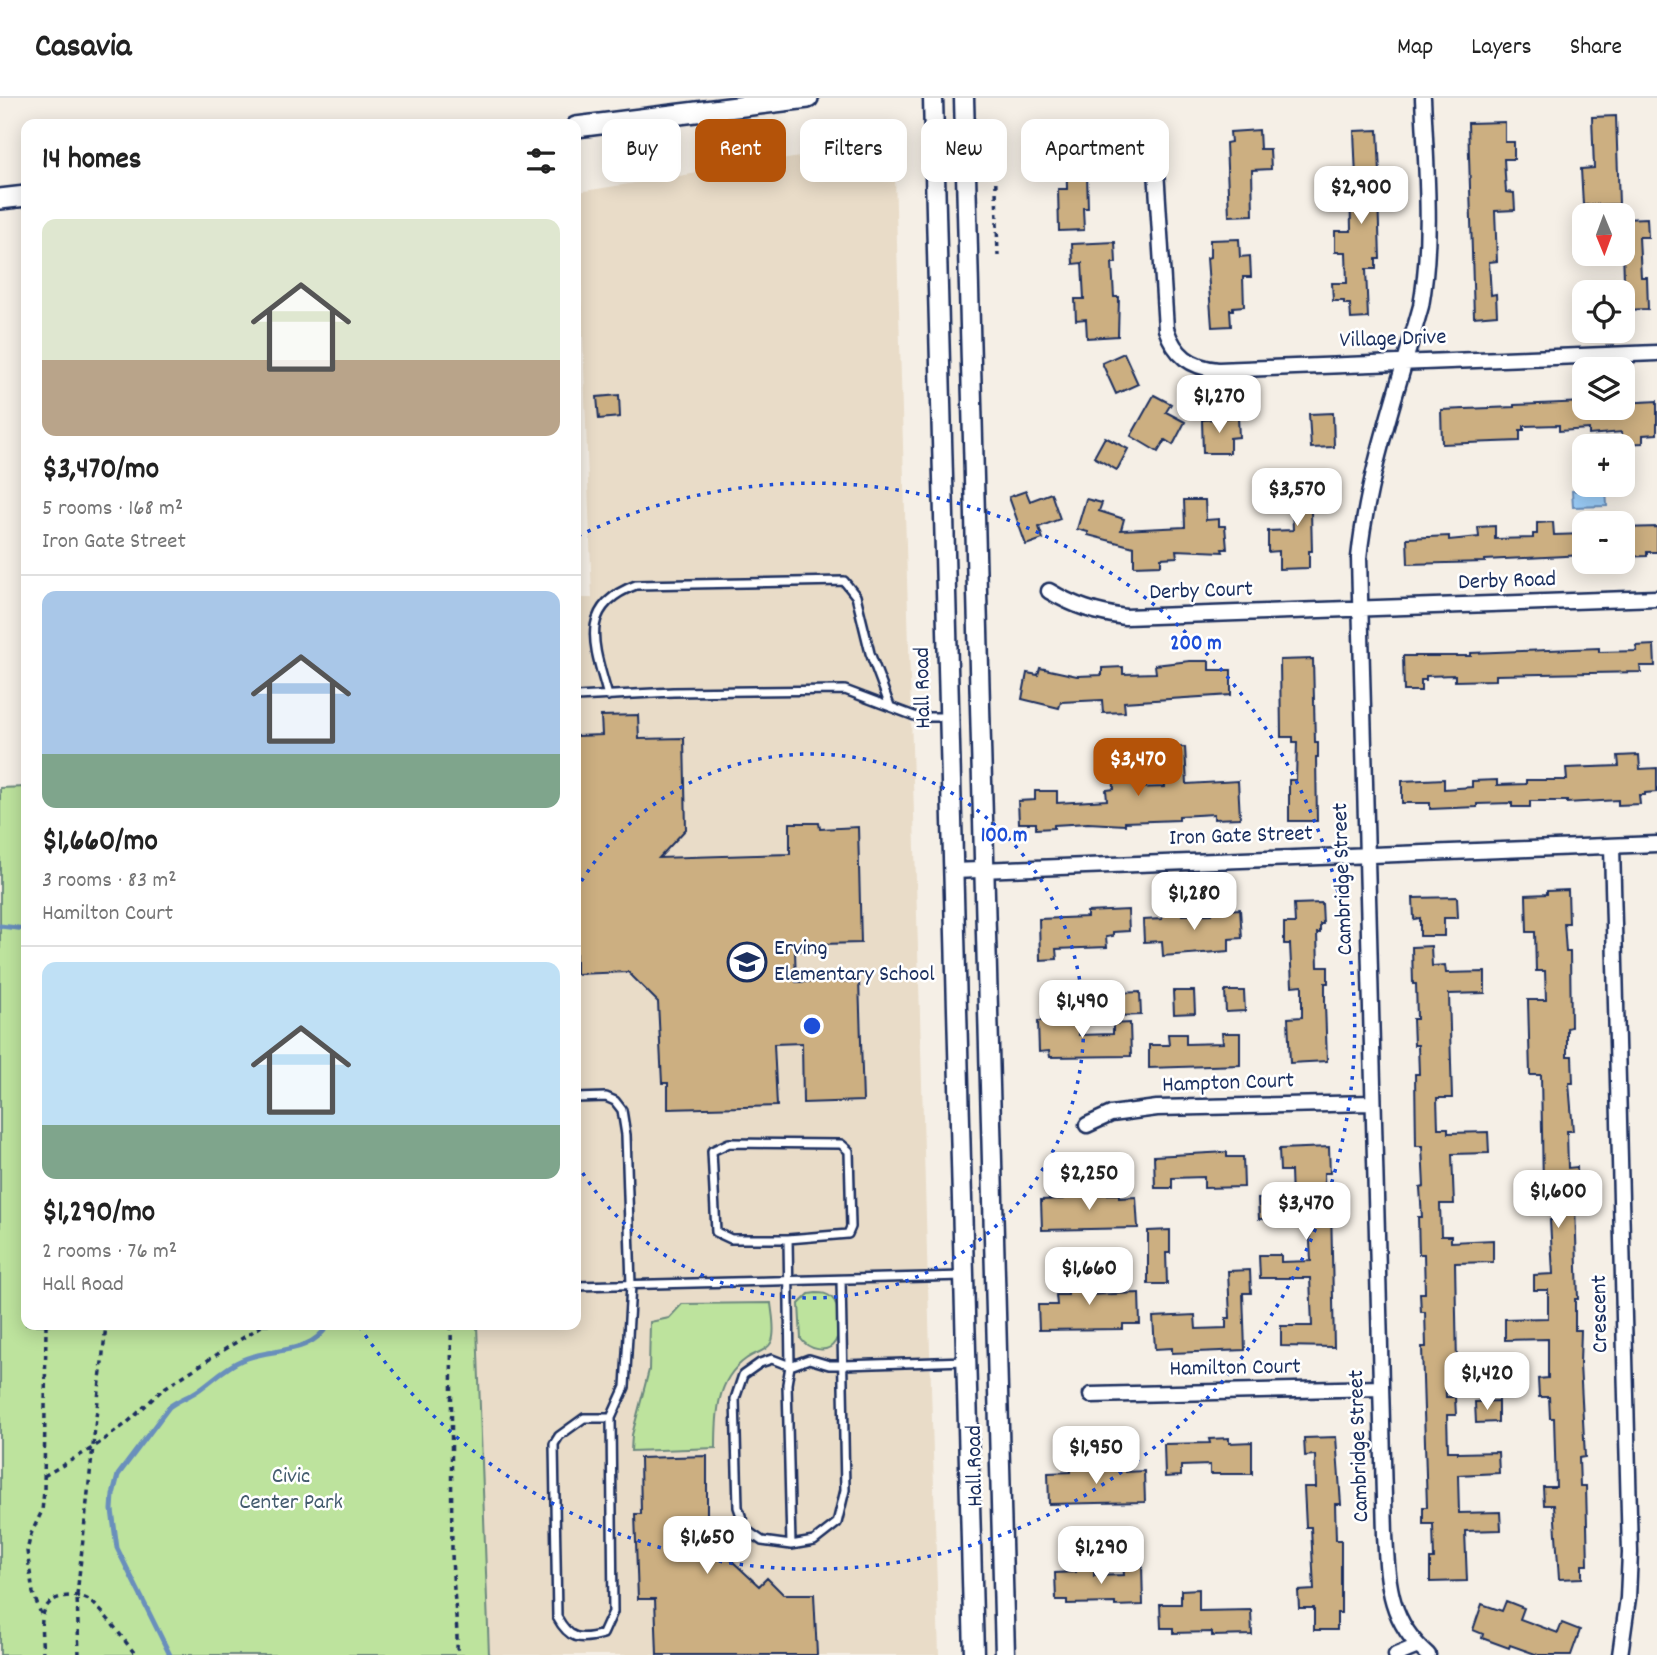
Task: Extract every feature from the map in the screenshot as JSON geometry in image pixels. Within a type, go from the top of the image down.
[{"type":"main road","points":[[581,126],[808,98]]},
{"type":"main road","points":[[0,199],[21,197]]},
{"type":"street","name":"Hall Road","points":[[933,98],[974,1655]]},
{"type":"street","name":"Hall Road","points":[[964,98],[1005,1655]]},
{"type":"street","name":"Cambridge Street","points":[[1423,98],[1428,260],[1421,306],[1363,515],[1359,558],[1388,1585],[1399,1620],[1423,1650]]},
{"type":"street","name":"Village Drive","points":[[1157,182],[1166,329],[1176,350],[1192,364],[1203,368],[1217,370],[1657,353]]},
{"type":"street","name":"Derby Court","points":[[1049,591],[1094,613],[1125,617],[1360,610]]},
{"type":"street","name":"Derby Road","points":[[1360,610],[1657,598]]},
{"type":"street","points":[[949,717],[980,716]]},
{"type":"street","name":"Iron Gate Street","points":[[953,871],[1657,844]]},
{"type":"street","name":"Crescent","points":[[1612,846],[1630,1553],[1628,1598],[1620,1655]]},
{"type":"street","name":"Hampton Court","points":[[1087,1125],[1111,1114],[1157,1108],[1373,1103]]},
{"type":"street","points":[[964,1276],[995,1275]]},
{"type":"street","name":"Hamilton Court","points":[[1091,1395],[1381,1388]]},
{"type":"street","points":[[1396,1655],[1423,1650]]},
{"type":"lane","points":[[608,696],[593,642],[595,618],[617,592],[636,585],[844,581],[856,596],[870,653],[890,706]]},
{"type":"lane","points":[[581,697],[673,692],[845,690],[917,717],[949,717]]},
{"type":"lane","points":[[581,1098],[606,1097],[615,1101],[622,1110],[626,1135],[631,1285],[625,1387],[611,1419],[613,1612],[603,1634],[588,1639],[577,1638],[565,1631],[557,1617],[554,1444],[559,1436],[584,1418],[611,1419]]},
{"type":"lane","points":[[729,1143],[841,1144],[849,1151],[851,1227],[848,1234],[788,1239],[731,1239],[716,1232],[712,1150],[729,1143]]},
{"type":"lane","points":[[788,1239],[790,1366],[787,1384],[791,1545]]},
{"type":"lane","points":[[581,1286],[964,1276]]},
{"type":"lane","points":[[841,1280],[844,1365],[845,1490],[837,1523],[814,1541],[791,1545],[762,1541],[746,1530],[738,1507],[735,1399],[743,1374],[772,1359],[790,1366],[809,1359],[829,1365],[844,1365],[967,1361]]},
{"type":"path","points":[[996,182],[998,256]]},
{"type":"path","points":[[43,1655],[41,1614],[33,1593],[27,1551],[31,1534],[42,1511],[46,1330]]},
{"type":"path","points":[[79,1655],[77,1595],[106,1330]]},
{"type":"path","points":[[44,1476],[94,1447],[127,1423],[163,1389],[255,1330]]},
{"type":"path","points":[[451,1330],[452,1548],[458,1625],[457,1655]]},
{"type":"path","points":[[41,1614],[48,1603],[63,1596],[77,1595],[93,1602],[136,1655]]},
{"type":"shaded area","name":"Erving Elementary School","points":[[800,157],[800,182],[895,182],[939,1655],[489,1655],[477,1330],[581,1330],[581,598],[592,598],[581,279],[581,192],[641,182],[681,182],[681,176],[695,173],[695,182],[786,182],[786,159]]},
{"type":"green space","name":"Civic Center Park","points":[[21,787],[21,1330],[477,1330],[489,1655],[0,1655],[0,788]]},
{"type":"green space","points":[[816,1293],[832,1298],[838,1313],[837,1338],[832,1346],[823,1349],[813,1348],[801,1339],[799,1304],[809,1294]]},
{"type":"green space","points":[[771,1303],[774,1327],[772,1341],[736,1368],[723,1388],[716,1424],[716,1448],[631,1451],[632,1435],[649,1370],[650,1322],[669,1318],[682,1304]]},
{"type":"water","points":[[1572,497],[1606,497],[1607,506],[1573,507]]},
{"type":"building","points":[[1616,116],[1619,203],[1583,203],[1581,169],[1594,168],[1592,117]]},
{"type":"building","points":[[1505,122],[1505,142],[1514,142],[1514,159],[1504,159],[1506,192],[1514,193],[1515,210],[1495,211],[1497,261],[1489,262],[1491,295],[1496,294],[1497,315],[1474,317],[1468,123]]},
{"type":"building","points":[[1259,130],[1260,149],[1270,149],[1271,169],[1252,170],[1253,215],[1229,216],[1226,143],[1231,142],[1230,132]]},
{"type":"building","points":[[1378,130],[1380,259],[1376,259],[1376,269],[1366,269],[1368,318],[1351,319],[1350,304],[1333,301],[1332,283],[1347,283],[1346,252],[1335,252],[1335,231],[1351,231],[1350,178],[1356,178],[1354,131]]},
{"type":"building","points":[[1067,182],[1087,182],[1088,208],[1083,208],[1084,230],[1059,231],[1058,189],[1067,189]]},
{"type":"building","points":[[1635,218],[1647,218],[1648,237],[1639,237],[1641,277],[1647,277],[1648,309],[1635,310],[1635,280],[1624,280],[1624,266],[1635,266]]},
{"type":"building","points":[[1239,239],[1240,257],[1250,256],[1251,277],[1243,277],[1244,306],[1230,310],[1231,326],[1212,327],[1207,258],[1210,257],[1210,240]]},
{"type":"building","points":[[1115,242],[1116,263],[1112,263],[1114,297],[1119,297],[1118,336],[1087,338],[1086,319],[1076,320],[1075,299],[1084,299],[1082,263],[1073,264],[1072,244]]},
{"type":"building","points":[[1124,353],[1138,384],[1116,394],[1102,363]]},
{"type":"building","points":[[619,395],[620,417],[599,419],[597,397]]},
{"type":"building","points":[[1154,395],[1171,404],[1166,412],[1185,422],[1173,445],[1165,440],[1158,452],[1131,436]]},
{"type":"building","points":[[1657,401],[1657,434],[1643,435],[1643,443],[1635,443],[1635,434],[1589,434],[1589,429],[1559,431],[1559,425],[1524,426],[1524,430],[1520,430],[1520,441],[1442,444],[1441,410],[1572,403],[1572,420],[1635,420],[1635,402]]},
{"type":"building","points":[[1333,413],[1334,447],[1311,448],[1309,414]]},
{"type":"building","points":[[1238,417],[1239,437],[1230,438],[1230,453],[1203,453],[1202,420]]},
{"type":"building","points":[[1105,437],[1128,449],[1117,470],[1094,457]]},
{"type":"building","points":[[1315,477],[1316,511],[1311,511],[1312,551],[1309,551],[1309,568],[1279,569],[1279,551],[1268,552],[1268,531],[1293,530],[1291,479]]},
{"type":"building","points":[[1026,491],[1030,501],[1051,493],[1060,519],[1039,527],[1043,539],[1026,545],[1009,497]]},
{"type":"building","points":[[1086,499],[1102,503],[1099,511],[1124,519],[1121,530],[1185,527],[1184,500],[1205,500],[1206,520],[1219,519],[1219,526],[1225,526],[1227,549],[1222,549],[1223,552],[1176,550],[1177,557],[1161,558],[1161,565],[1134,566],[1134,547],[1088,535],[1088,532],[1077,529]]},
{"type":"building","points":[[1553,522],[1554,535],[1572,534],[1572,556],[1408,564],[1407,538],[1449,536],[1449,540],[1479,537],[1478,527],[1495,526],[1495,539],[1533,538],[1533,534],[1537,534],[1537,523]]},
{"type":"building","points":[[1657,527],[1657,552],[1635,556],[1635,528]]},
{"type":"building","points":[[1654,645],[1655,666],[1640,666],[1641,672],[1496,675],[1496,680],[1455,681],[1455,675],[1426,676],[1426,680],[1421,680],[1421,691],[1404,691],[1403,656],[1471,656],[1471,653],[1599,648],[1599,652],[1637,651],[1636,646]]},
{"type":"building","points":[[1313,659],[1315,742],[1318,742],[1317,821],[1289,821],[1289,780],[1296,780],[1297,742],[1293,742],[1293,737],[1281,737],[1280,660]]},
{"type":"building","points":[[1209,661],[1209,670],[1231,670],[1231,695],[1124,702],[1125,712],[1103,713],[1102,700],[1061,702],[1059,708],[1022,699],[1027,673],[1038,675],[1040,668],[1077,676],[1102,675],[1102,668],[1123,667],[1123,674],[1156,673],[1155,665]]},
{"type":"building","points":[[638,715],[639,739],[684,738],[686,829],[659,858],[790,854],[790,823],[819,823],[820,829],[858,827],[861,943],[821,944],[821,950],[795,951],[796,982],[859,981],[863,1101],[803,1103],[802,1043],[774,1044],[777,1106],[668,1109],[668,1083],[662,1083],[658,1002],[628,972],[581,974],[581,736],[602,735],[601,716]]},
{"type":"building","points":[[1185,747],[1187,784],[1238,781],[1240,818],[1214,819],[1214,814],[1179,816],[1179,820],[1125,822],[1125,825],[1088,823],[1036,829],[1036,823],[1019,823],[1018,801],[1035,800],[1035,791],[1057,791],[1057,803],[1107,800],[1106,790],[1114,789],[1112,750],[1132,749],[1134,788],[1165,787],[1164,748]]},
{"type":"building","points":[[1639,755],[1640,769],[1657,768],[1657,792],[1639,795],[1640,804],[1618,805],[1618,800],[1567,803],[1530,801],[1530,807],[1512,807],[1512,803],[1430,809],[1430,803],[1402,803],[1402,781],[1444,779],[1444,789],[1472,787],[1472,781],[1497,780],[1497,785],[1526,784],[1526,780],[1567,780],[1566,768],[1619,766],[1618,756]]},
{"type":"building","points":[[1568,890],[1569,923],[1564,923],[1566,952],[1570,952],[1571,1027],[1567,1028],[1567,1056],[1572,1056],[1573,1083],[1569,1083],[1573,1131],[1567,1131],[1568,1168],[1577,1167],[1578,1204],[1575,1204],[1578,1299],[1575,1299],[1575,1330],[1581,1330],[1585,1457],[1579,1458],[1580,1486],[1586,1486],[1588,1565],[1582,1565],[1582,1578],[1559,1579],[1554,1505],[1544,1505],[1543,1487],[1556,1487],[1554,1418],[1550,1418],[1549,1397],[1539,1397],[1538,1379],[1548,1378],[1548,1339],[1505,1340],[1505,1319],[1548,1318],[1548,1290],[1534,1290],[1534,1275],[1553,1274],[1550,1220],[1555,1220],[1554,1186],[1543,1186],[1541,1075],[1530,1075],[1528,1000],[1546,1000],[1545,971],[1536,971],[1535,932],[1527,932],[1526,895]]},
{"type":"building","points":[[1457,897],[1458,918],[1444,918],[1444,936],[1420,936],[1420,918],[1414,919],[1413,898]]},
{"type":"building","points":[[1322,903],[1323,924],[1320,924],[1320,933],[1317,933],[1318,967],[1328,967],[1328,983],[1325,983],[1327,1061],[1290,1063],[1288,1018],[1302,1017],[1302,985],[1292,986],[1290,944],[1284,944],[1284,923],[1295,923],[1294,904]]},
{"type":"building","points":[[1182,909],[1182,915],[1240,909],[1242,938],[1229,939],[1229,951],[1163,956],[1162,941],[1144,942],[1143,920],[1162,919],[1162,910]]},
{"type":"building","points":[[1128,910],[1129,931],[1113,932],[1113,936],[1106,937],[1107,947],[1056,949],[1057,959],[1040,960],[1039,919],[1087,917],[1087,912]]},
{"type":"building","points":[[1431,946],[1432,966],[1445,965],[1446,973],[1485,972],[1485,993],[1449,994],[1452,1098],[1437,1098],[1438,1128],[1448,1128],[1448,1133],[1488,1132],[1489,1153],[1452,1154],[1454,1204],[1440,1204],[1441,1236],[1451,1236],[1451,1242],[1493,1240],[1493,1262],[1455,1263],[1457,1365],[1445,1366],[1446,1397],[1455,1397],[1456,1415],[1447,1415],[1448,1451],[1498,1452],[1499,1473],[1458,1475],[1459,1513],[1500,1512],[1501,1530],[1465,1531],[1467,1581],[1430,1582],[1430,1559],[1434,1559],[1433,1524],[1423,1524],[1423,1507],[1427,1507],[1422,1347],[1426,1347],[1425,1312],[1421,1312],[1420,1293],[1425,1293],[1424,1254],[1419,1254],[1418,1217],[1422,1217],[1420,1188],[1424,1187],[1422,1146],[1416,1146],[1415,1074],[1419,1074],[1418,1045],[1414,1045],[1413,1019],[1417,1019],[1412,947]]},
{"type":"building","points":[[1173,991],[1194,991],[1195,1013],[1174,1014]]},
{"type":"building","points":[[1225,991],[1244,991],[1245,1011],[1226,1012]]},
{"type":"building","points":[[1140,992],[1141,1015],[1119,1016],[1119,993]]},
{"type":"building","points":[[1079,1020],[1079,1035],[1113,1034],[1113,1024],[1130,1023],[1131,1056],[1050,1057],[1049,1051],[1039,1052],[1038,1021]]},
{"type":"building","points":[[1222,1033],[1240,1033],[1240,1065],[1149,1068],[1149,1045],[1169,1045],[1168,1034],[1186,1034],[1186,1044],[1223,1043]]},
{"type":"building","points":[[1329,1147],[1330,1173],[1324,1173],[1325,1206],[1331,1206],[1334,1347],[1281,1346],[1281,1326],[1312,1326],[1310,1278],[1260,1278],[1259,1255],[1281,1255],[1281,1262],[1311,1261],[1309,1224],[1299,1224],[1299,1218],[1259,1219],[1258,1199],[1292,1198],[1291,1171],[1280,1171],[1279,1149]]},
{"type":"building","points":[[1227,1152],[1227,1157],[1243,1157],[1244,1187],[1204,1188],[1204,1177],[1172,1178],[1172,1188],[1155,1188],[1154,1156]]},
{"type":"building","points":[[1064,1194],[1119,1194],[1119,1198],[1136,1197],[1138,1228],[1042,1230],[1041,1200],[1064,1199]]},
{"type":"building","points":[[1170,1230],[1170,1253],[1166,1253],[1167,1284],[1148,1284],[1148,1231]]},
{"type":"building","points":[[1067,1267],[1089,1267],[1089,1295],[1139,1293],[1140,1324],[1123,1324],[1123,1329],[1039,1330],[1038,1305],[1057,1305],[1056,1295],[1068,1295]]},
{"type":"building","points":[[1250,1270],[1251,1293],[1243,1293],[1245,1350],[1172,1353],[1172,1348],[1155,1349],[1153,1317],[1195,1315],[1196,1329],[1226,1328],[1226,1318],[1230,1318],[1228,1271]]},
{"type":"building","points":[[1498,1401],[1498,1422],[1476,1423],[1475,1402]]},
{"type":"building","points":[[1336,1437],[1341,1504],[1335,1504],[1336,1540],[1341,1540],[1341,1613],[1337,1613],[1337,1630],[1314,1630],[1314,1608],[1299,1608],[1298,1591],[1314,1590],[1311,1527],[1306,1527],[1304,1487],[1316,1487],[1315,1455],[1305,1456],[1304,1438]]},
{"type":"building","points":[[1229,1438],[1229,1443],[1252,1442],[1252,1474],[1210,1474],[1210,1465],[1181,1466],[1181,1476],[1165,1477],[1164,1444],[1210,1443],[1209,1439]]},
{"type":"building","points":[[707,1456],[707,1546],[716,1546],[759,1586],[767,1578],[783,1594],[814,1594],[817,1655],[657,1655],[655,1599],[638,1599],[635,1514],[641,1514],[640,1458]]},
{"type":"building","points":[[1071,1467],[1126,1467],[1126,1472],[1144,1471],[1145,1502],[1049,1504],[1048,1473],[1071,1472]]},
{"type":"building","points":[[1094,1561],[1094,1576],[1124,1575],[1123,1564],[1142,1564],[1143,1605],[1067,1604],[1067,1600],[1056,1600],[1055,1573],[1076,1572],[1075,1562]]},
{"type":"building","points":[[1199,1589],[1199,1611],[1251,1610],[1252,1635],[1173,1633],[1173,1628],[1161,1628],[1160,1604],[1181,1604],[1181,1590]]},
{"type":"building","points":[[1506,1601],[1524,1608],[1520,1619],[1558,1633],[1562,1623],[1580,1630],[1571,1655],[1538,1655],[1510,1645],[1509,1648],[1482,1638],[1483,1634],[1473,1630],[1482,1604],[1502,1611]]},
{"type":"waterway","points":[[0,926],[21,928]]},
{"type":"waterway","points":[[170,1655],[117,1548],[112,1510],[118,1475],[169,1407],[236,1363],[311,1342],[324,1330]]},
{"type":"place","name":"Erving Elementary School","points":[[747,962]]}]
